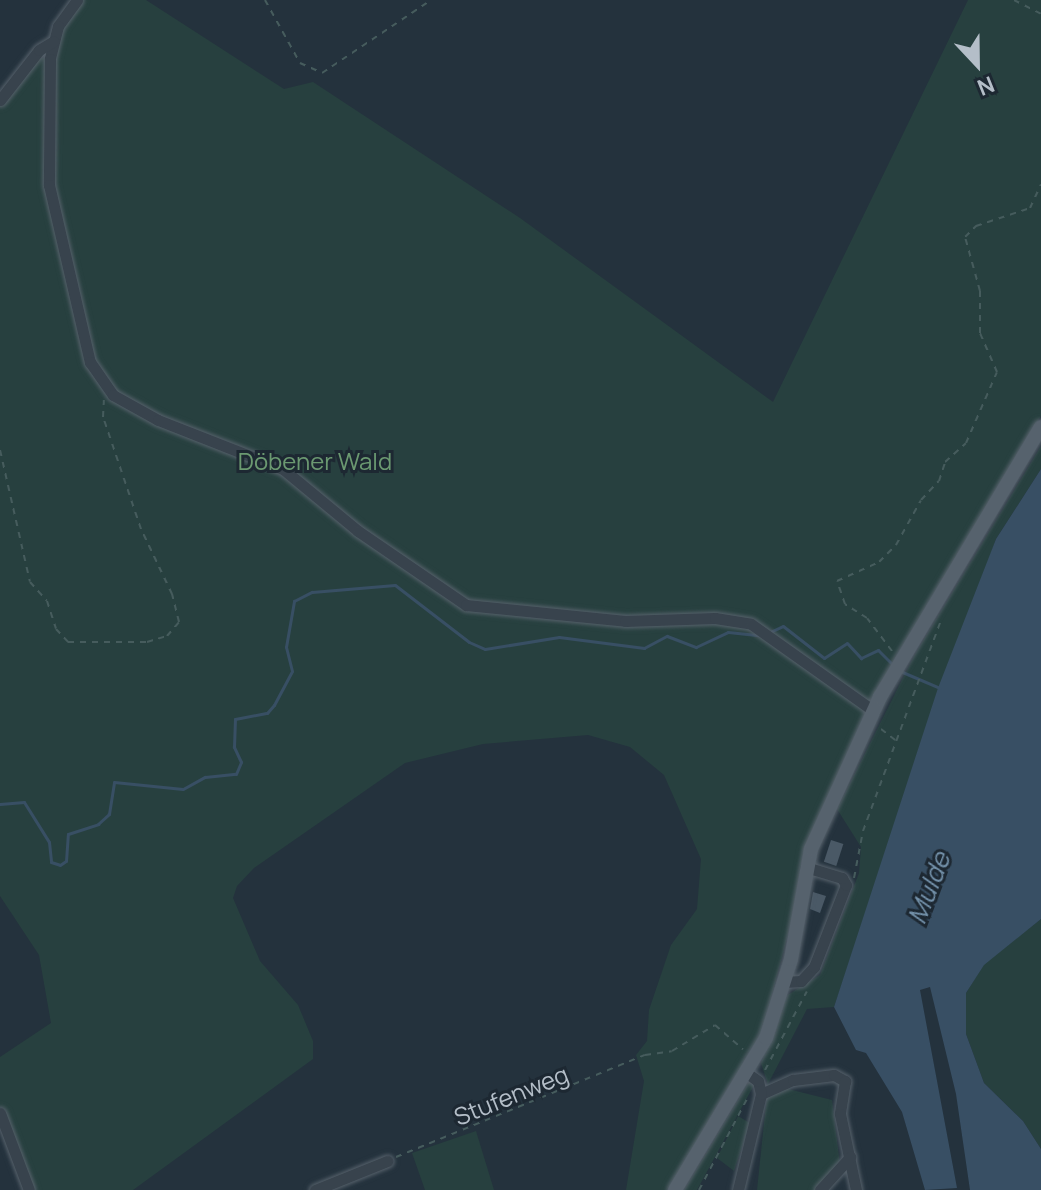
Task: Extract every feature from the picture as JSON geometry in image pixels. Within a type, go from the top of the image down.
[{"type":"main road","points":[[675,1190],[751,1068],[784,982],[806,867],[871,716],[900,656],[1041,427]]},
{"type":"street","points":[[77,0],[54,41],[47,123],[49,185],[90,362],[109,392],[194,436],[283,469],[358,531],[466,605],[625,621],[736,620],[768,634],[871,716]]},
{"type":"street","points":[[0,100],[39,50],[54,41]]},
{"type":"street","points":[[784,982],[801,981],[814,967],[846,885],[842,878],[806,867]]},
{"type":"street","points":[[738,1190],[761,1094],[751,1068]]},
{"type":"street","points":[[761,1094],[793,1080],[834,1075],[845,1081],[840,1114],[856,1190]]},
{"type":"street","points":[[0,1113],[29,1190]]},
{"type":"street","points":[[820,1190],[850,1157]]},
{"type":"street","points":[[315,1190],[387,1161]]},
{"type":"path","points":[[265,0],[300,63],[322,73],[431,0]]},
{"type":"path","points":[[1014,0],[1041,14]]},
{"type":"path","points":[[900,656],[867,618],[845,604],[837,583],[879,562],[896,545],[921,500],[939,481],[945,462],[966,443],[997,372],[980,333],[980,291],[965,237],[973,228],[1030,208],[1041,184]]},
{"type":"path","points":[[0,450],[30,582],[47,601],[56,629],[68,642],[147,642],[167,636],[179,622],[103,417],[102,402],[109,392]]},
{"type":"path","points":[[871,716],[896,741],[926,661]]},
{"type":"path","name":"Stufenweg","points":[[387,1161],[645,1055],[672,1051],[715,1025],[735,1038],[751,1068]]},
{"type":"path","points":[[699,1190],[738,1114]]},
{"type":"green space","name":"Döbener Wald","points":[[83,0],[146,0],[284,89],[313,82],[520,218],[773,402],[968,0],[1041,0],[1041,416],[875,695],[821,810],[761,1036],[670,1190],[626,1190],[644,1081],[636,1055],[647,1041],[649,1010],[671,945],[697,909],[701,859],[664,775],[630,747],[588,735],[483,744],[405,763],[254,868],[237,886],[233,898],[260,961],[298,1005],[313,1041],[313,1059],[133,1190],[31,1190],[0,1107],[0,1057],[51,1023],[39,955],[0,896],[0,105],[38,57],[55,60],[63,28]]},
{"type":"green space","points":[[1041,446],[1041,469],[996,539],[834,1007],[807,1009],[768,1084],[832,1100],[840,1165],[816,1190],[757,1190],[768,1085],[761,1063],[786,996],[820,975],[859,873],[861,847],[837,809],[915,654]]},
{"type":"green space","points":[[1041,919],[1041,1149],[1023,1121],[984,1083],[966,1034],[966,993],[984,964]]},
{"type":"green space","points":[[749,1082],[754,1085],[697,1190],[684,1190]]},
{"type":"green space","points":[[738,1116],[750,1123],[734,1171],[717,1158]]},
{"type":"green space","points":[[476,1131],[494,1190],[425,1190],[412,1153]]},
{"type":"water","name":"Mulde","points":[[1041,469],[1041,919],[984,965],[966,993],[966,1034],[984,1083],[1023,1121],[1041,1149],[1041,1190],[970,1190],[956,1094],[930,987],[920,990],[957,1188],[925,1190],[902,1112],[866,1053],[856,1050],[834,1007],[938,688],[996,539]]},
{"type":"building","points":[[831,840],[843,844],[836,866],[824,862]]},
{"type":"building","points":[[813,892],[826,896],[820,913],[810,909]]},
{"type":"waterway","points":[[0,804],[24,802],[49,842],[51,862],[60,865],[66,861],[68,834],[98,824],[109,814],[114,782],[183,789],[205,777],[236,774],[241,762],[234,747],[235,719],[267,713],[274,705],[292,671],[286,647],[294,601],[312,592],[395,585],[469,642],[485,649],[559,637],[644,648],[667,636],[696,647],[728,632],[759,635]]},
{"type":"waterway","points":[[770,632],[783,626],[824,658],[847,643],[861,658],[878,650],[894,666]]},
{"type":"waterway","points":[[900,671],[940,688]]}]
